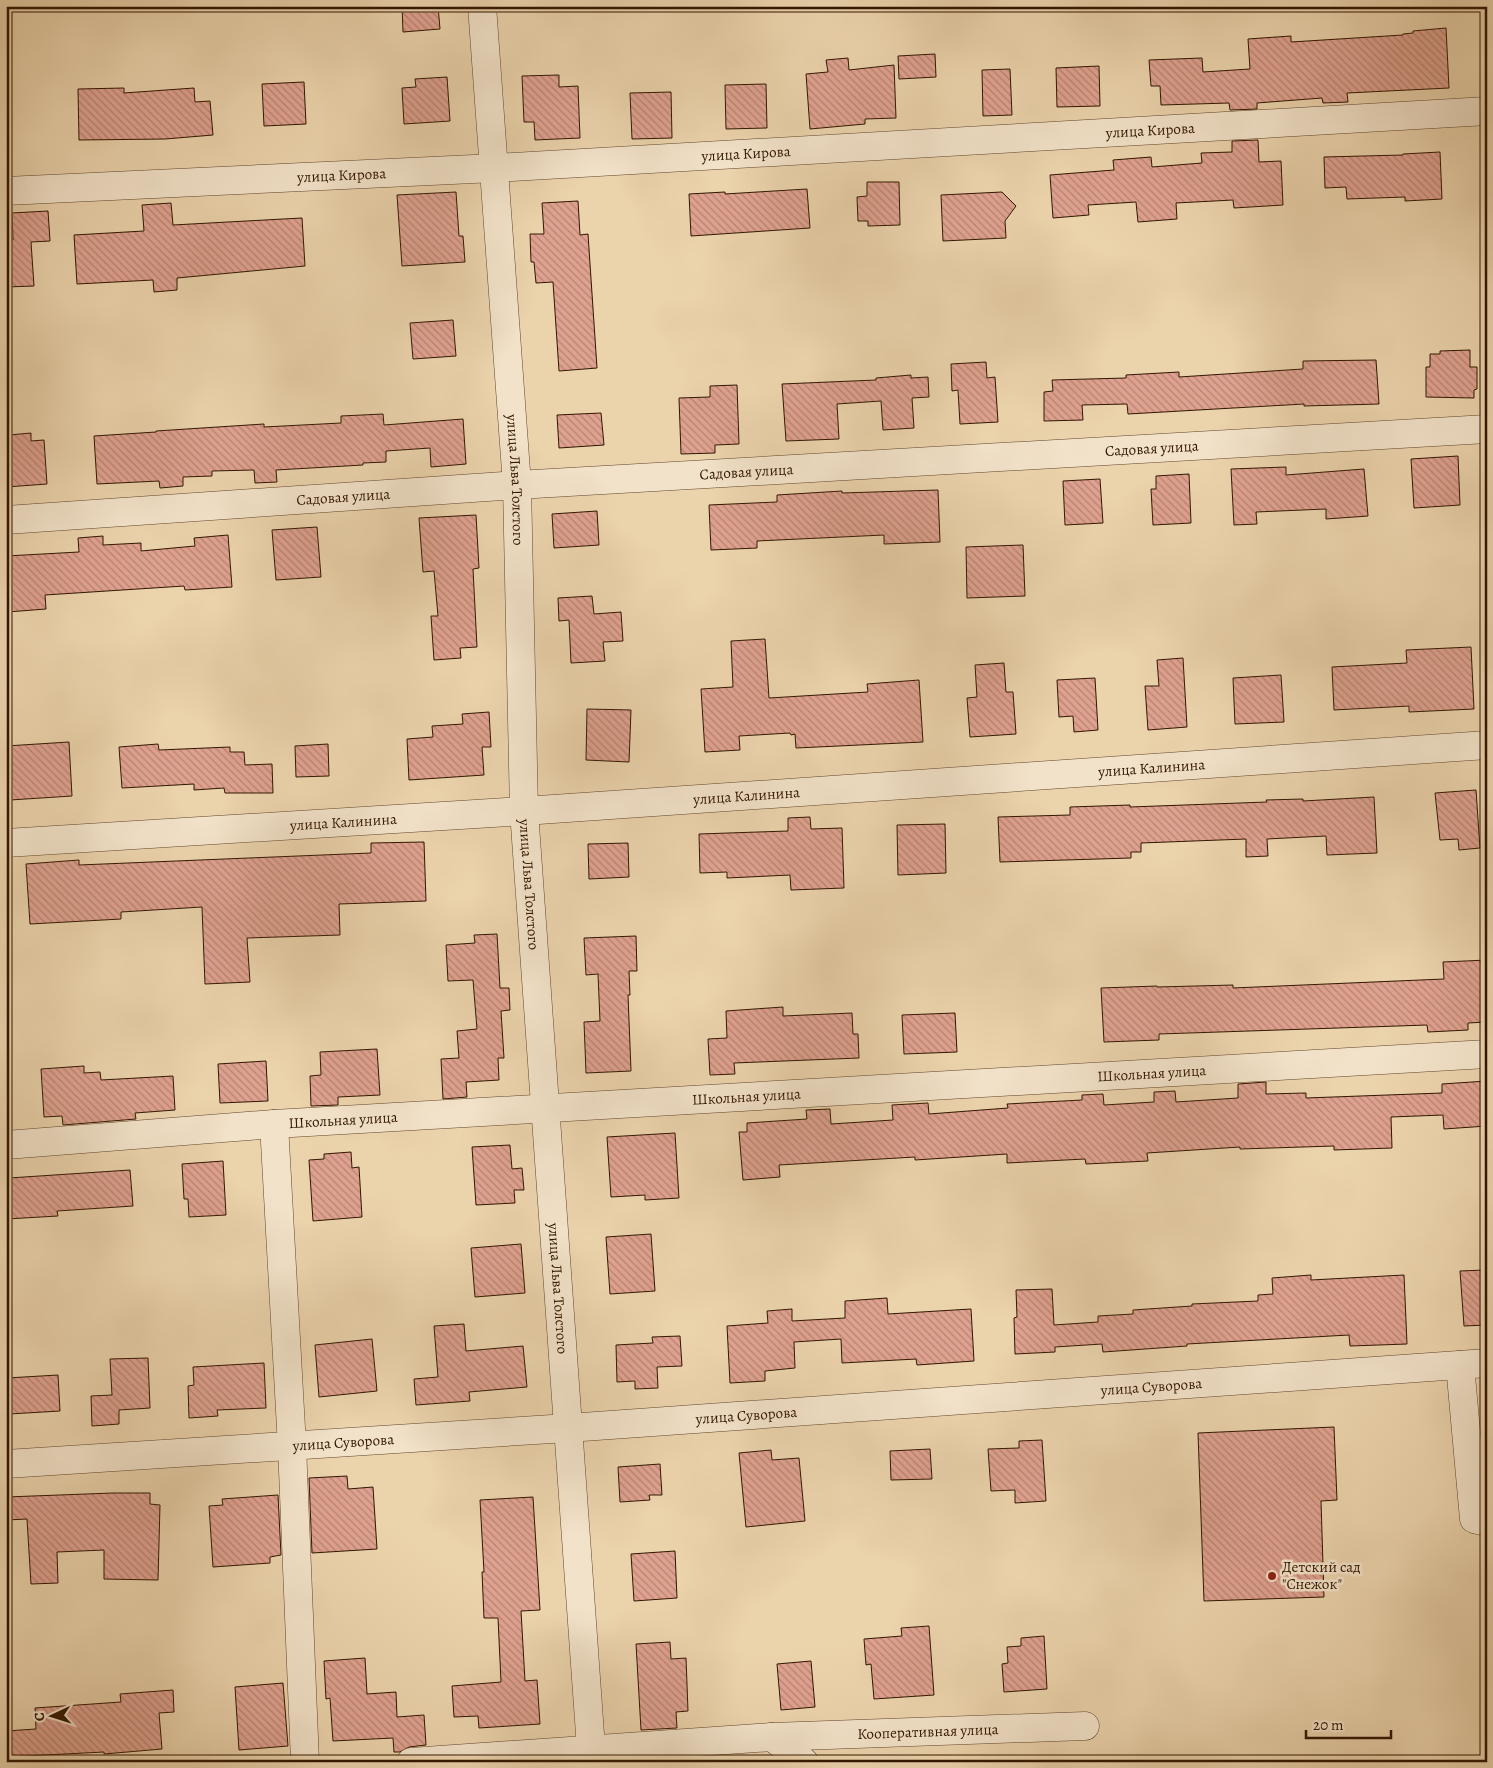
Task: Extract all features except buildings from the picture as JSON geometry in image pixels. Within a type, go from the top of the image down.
[{"type":"street","name":"улица Льва Толстого","points":[[482,6],[517,485],[524,810],[592,1755]]},
{"type":"street","name":"улица Кирова","points":[[6,191],[495,168],[1487,111]]},
{"type":"street","name":"Садовая улица","points":[[6,520],[517,485],[1487,429]]},
{"type":"street","name":"улица Калинина","points":[[6,843],[1487,745]]},
{"type":"street","name":"Школьная улица","points":[[6,1145],[274,1124],[1487,1054]]},
{"type":"street","points":[[274,1124],[292,1446],[306,1762]]},
{"type":"street","points":[[1474,1364],[1474,1519],[1487,1522]]},
{"type":"street","name":"улица Суворова","points":[[6,1464],[568,1428],[1474,1364]]},
{"type":"street","name":"Кооперативная улица","points":[[411,1762],[592,1755],[772,1737],[1085,1726]]},
{"type":"street","points":[[772,1737],[804,1762]]},
{"type":"place","name":"Детский сад \"Снежок\"","points":[[1272,1576]]}]
